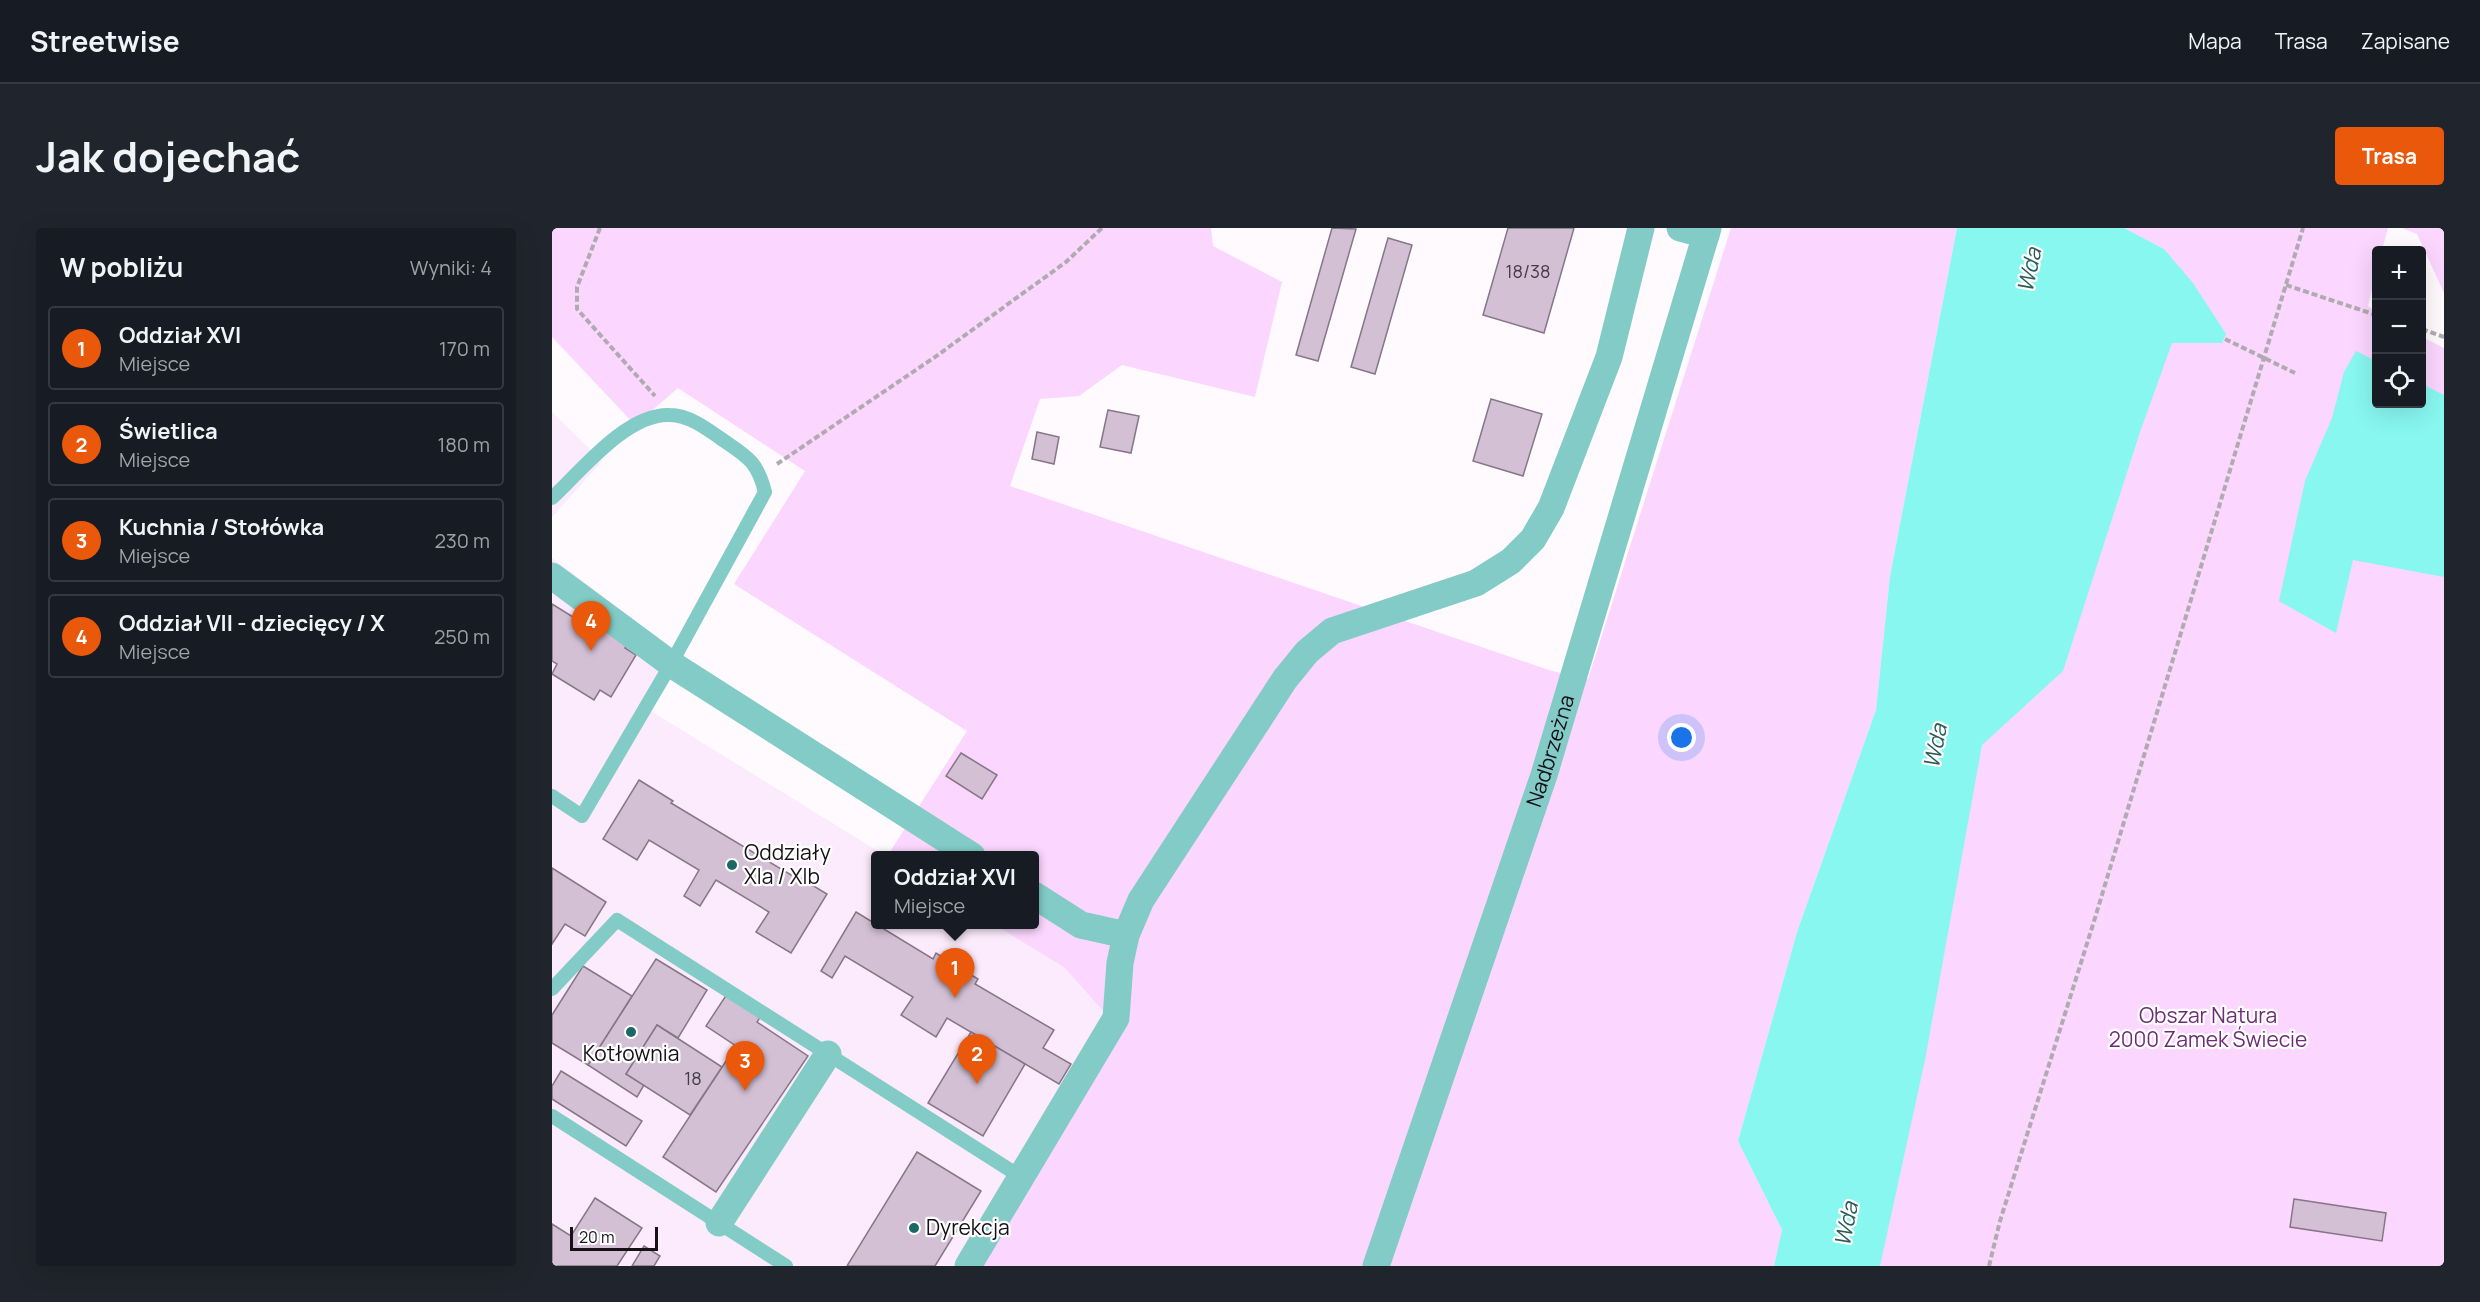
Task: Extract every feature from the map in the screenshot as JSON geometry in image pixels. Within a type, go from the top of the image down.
[{"type":"street","points":[[968,1266],[1116,1018],[1120,963],[1126,935],[1141,900],[1285,679],[1307,652],[1332,631],[1476,583],[1511,561],[1533,539],[1551,508],[1609,357],[1641,228]]},
{"type":"street","points":[[1680,228],[1707,231]]},
{"type":"street","name":"Nadbrzeżna","points":[[1376,1266],[1544,775],[1707,231]]},
{"type":"street","points":[[552,576],[671,663],[966,851]]},
{"type":"street","points":[[1039,898],[1081,925],[1126,935]]},
{"type":"street","points":[[719,1223],[828,1054]]},
{"type":"lane","points":[[552,498],[626,428],[651,416],[672,414],[701,424],[745,455],[760,471],[765,492],[671,663],[582,816],[552,796]]},
{"type":"lane","points":[[552,989],[617,920],[1021,1177]]},
{"type":"lane","points":[[552,1116],[786,1266]]},
{"type":"path","points":[[600,228],[577,287],[577,309],[672,414]]},
{"type":"path","points":[[760,471],[787,459],[935,357],[1066,262],[1102,228]]},
{"type":"path","points":[[1989,1266],[2000,1221],[2054,1052],[2303,228]]},
{"type":"path","points":[[2286,285],[2372,314]]},
{"type":"path","points":[[2426,331],[2444,337]]},
{"type":"path","points":[[2225,339],[2295,373]]},
{"type":"shaded area","points":[[552,412],[602,461],[552,517]]},
{"type":"shaded area","points":[[552,558],[685,658],[651,711],[878,851],[871,851],[871,929],[1002,929],[1065,968],[1121,1030],[982,1266],[552,1266]]},
{"type":"green space","points":[[552,228],[1211,228],[1213,246],[1282,282],[1255,397],[1122,365],[1079,396],[1040,399],[1010,486],[1552,671],[1588,679],[1731,228],[1957,228],[1890,576],[1876,710],[1797,932],[1738,1141],[1782,1230],[1774,1266],[982,1266],[1120,1030],[1065,968],[1002,929],[1039,929],[1039,851],[891,851],[967,731],[734,584],[805,471],[678,388],[635,425],[552,337]]},
{"type":"green space","name":"Obszar Natura 2000 Zamek Świecie","points":[[2124,228],[2388,228],[2383,246],[2372,246],[2372,289],[2368,306],[2372,309],[2372,408],[2426,408],[2426,339],[2444,348],[2444,1266],[1877,1266],[1982,745],[2164,249]]},
{"type":"green space","points":[[2402,228],[2444,228],[2444,293],[2426,254],[2426,246],[2422,246],[2417,234]]},
{"type":"water","name":"Wda","points":[[1957,228],[2124,228],[2164,249],[2193,283],[2226,334],[2222,343],[2172,343],[2140,432],[2063,671],[1982,745],[1925,1060],[1880,1266],[1774,1266],[1782,1230],[1738,1141],[1797,932],[1876,710],[1890,576]]},
{"type":"water","points":[[2356,351],[2372,359],[2372,408],[2426,408],[2426,386],[2444,395],[2444,577],[2353,560],[2336,633],[2279,601],[2305,481],[2332,418],[2344,372]]},
{"type":"building","points":[[1332,228],[1356,229],[1318,361],[1296,355]]},
{"type":"building","points":[[1508,228],[1574,228],[1544,333],[1483,315]]},
{"type":"building","points":[[1388,238],[1412,245],[1375,374],[1351,367]]},
{"type":"building","points":[[1491,399],[1542,414],[1523,476],[1473,461]]},
{"type":"building","points":[[1108,410],[1139,416],[1131,453],[1100,447]]},
{"type":"building","points":[[1037,432],[1059,437],[1054,464],[1032,459]]},
{"type":"building","points":[[552,604],[581,622],[584,617],[628,643],[625,648],[636,655],[611,697],[600,690],[594,700],[552,674],[557,664],[552,661]]},
{"type":"building","points":[[961,753],[997,775],[982,799],[946,776]]},
{"type":"building","name":"Oddziały XIa / XIb","points":[[639,780],[673,801],[671,803],[827,894],[791,953],[756,932],[769,912],[716,880],[700,906],[684,896],[699,870],[649,840],[637,860],[603,839]]},
{"type":"building","points":[[552,868],[606,902],[585,936],[565,924],[552,944]]},
{"type":"building","points":[[856,912],[871,921],[871,929],[884,929],[933,959],[936,953],[978,979],[975,984],[1054,1030],[1043,1048],[1071,1064],[1059,1084],[947,1018],[936,1037],[901,1015],[913,997],[845,956],[832,978],[821,971]]},
{"type":"building","name":"Kotłownia","points":[[656,959],[707,990],[678,1038],[657,1025],[626,1074],[644,1085],[637,1097],[588,1065]]},
{"type":"building","points":[[583,966],[632,996],[588,1065],[552,1043],[552,1015]]},
{"type":"building","points":[[729,991],[763,1013],[757,1022],[808,1056],[716,1192],[663,1157],[736,1046],[706,1026]]},
{"type":"building","points":[[657,1025],[722,1067],[690,1115],[626,1074]]},
{"type":"building","points":[[971,1032],[1025,1064],[983,1136],[928,1103]]},
{"type":"building","points":[[561,1071],[642,1121],[626,1146],[552,1099],[552,1086]]},
{"type":"building","name":"Dyrekcja","points":[[917,1152],[981,1191],[935,1266],[847,1266]]},
{"type":"building","points":[[595,1198],[642,1228],[617,1266],[552,1266],[552,1224],[571,1236]]},
{"type":"building","points":[[2294,1199],[2386,1213],[2382,1241],[2290,1227]]},
{"type":"building","points":[[644,1246],[660,1256],[654,1266],[632,1266]]},
{"type":"place","name":"Oddział VII - dziecięcy / X","points":[[591,651]]},
{"type":"place","name":"Oddziały XIa / XIb","points":[[732,865]]},
{"type":"place","name":"Oddział XVI","points":[[955,998]]},
{"type":"place","name":"Kotłownia","points":[[631,1032]]},
{"type":"place","name":"Świetlica","points":[[977,1084]]},
{"type":"place","name":"Kuchnia / Stołówka","points":[[745,1091]]},
{"type":"place","name":"Dyrekcja","points":[[914,1228]]}]
